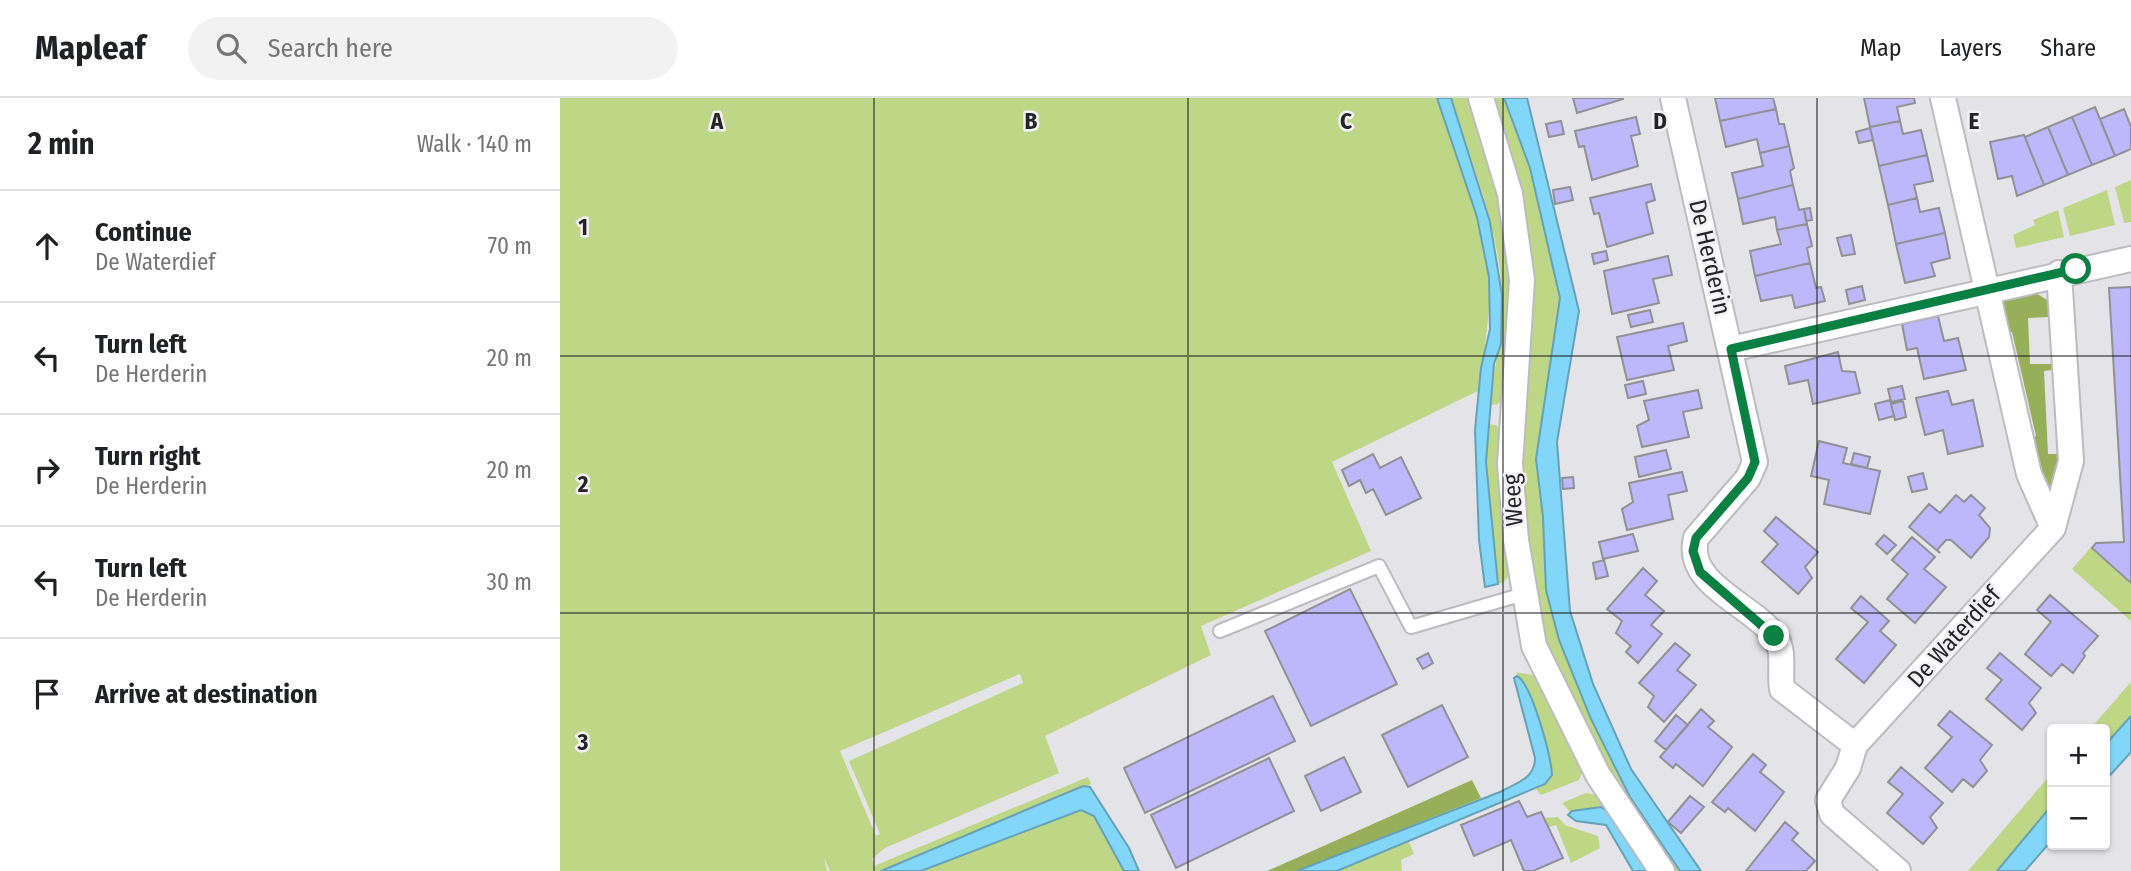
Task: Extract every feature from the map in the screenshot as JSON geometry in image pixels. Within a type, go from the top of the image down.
[{"type":"street","name":"Weeg","points":[[1481,98],[1510,194],[1522,280],[1510,464],[1516,540],[1536,650],[1598,775],[1662,871]]},
{"type":"street","name":"De Herderin","points":[[1673,98],[1755,462],[1748,478],[1696,538],[1693,551],[1700,572],[1774,636],[1782,656],[1779,673],[1782,689],[1855,745]]},
{"type":"street","points":[[1943,98],[2029,474],[2053,528]]},
{"type":"street","points":[[1731,349],[2059,272],[2131,259]]},
{"type":"street","name":"De Waterdief","points":[[1855,745],[2053,528],[2071,461],[2059,272]]},
{"type":"street","points":[[1855,745],[1848,768],[1828,800],[1832,814],[1898,871]]},
{"type":"lane","points":[[1220,631],[1379,566],[1411,627],[1527,593]]},
{"type":"green space","points":[[560,98],[1444,98],[1494,266],[1480,390],[1332,462],[1371,551],[1201,626],[1211,655],[1045,736],[1059,773],[885,848],[872,859],[874,866],[1088,777],[1091,783],[1088,786],[881,871],[830,871],[824,858],[827,871],[560,871]],"holes":[[[1020,674],[1023,683],[849,761],[880,834],[876,836],[840,751]]]},
{"type":"green space","points":[[1451,98],[1475,98],[1512,252],[1505,397],[1498,404],[1490,405],[1501,324],[1500,272],[1483,196]]},
{"type":"green space","points":[[1490,98],[1504,98],[1530,168],[1560,298],[1536,459],[1543,517],[1546,590],[1559,640],[1591,719],[1630,797],[1680,871],[1673,871],[1604,769],[1560,682],[1543,634],[1519,481],[1527,346]]},
{"type":"green space","points":[[2131,180],[2131,222],[2124,223],[2115,187]]},
{"type":"green space","points":[[2107,190],[2115,225],[2070,236],[2063,208]]},
{"type":"green space","points":[[2058,210],[2064,237],[2016,248],[2013,235],[2035,225],[2033,220]]},
{"type":"green space","points":[[2036,293],[2047,300],[2049,317],[2028,318],[2030,364],[2052,364],[2052,370],[2044,371],[2048,454],[2057,454],[2059,484],[2050,493],[2028,439],[2036,436],[2012,332],[2004,334],[1996,302]]},
{"type":"green space","points":[[1487,424],[1496,425],[1503,431],[1514,568],[1503,583],[1498,584],[1486,462]]},
{"type":"green space","points":[[2092,546],[2131,584],[2131,621],[2072,569]]},
{"type":"green space","points":[[1516,672],[1537,676],[1583,769],[1579,780],[1541,795],[1535,788],[1545,784],[1552,775],[1548,748],[1539,721]]},
{"type":"green space","points":[[2131,682],[2131,716],[2110,739],[2110,724],[2094,724]]},
{"type":"green space","points":[[2047,779],[2047,811],[1997,871],[1968,871]]},
{"type":"green space","points":[[1472,780],[1481,798],[1297,871],[1267,871]]},
{"type":"green space","points":[[1586,793],[1606,797],[1607,811],[1590,808],[1570,812],[1562,803]]},
{"type":"green space","points":[[1081,810],[1094,816],[1124,871],[921,871]]},
{"type":"green space","points":[[1558,817],[1565,825],[1598,836],[1600,848],[1571,863],[1556,825],[1549,827],[1544,818]]},
{"type":"green space","points":[[1409,842],[1414,854],[1401,860],[1402,871],[1337,871]]},
{"type":"water","points":[[1437,98],[1451,98],[1490,222],[1502,295],[1501,344],[1494,364],[1486,462],[1498,584],[1485,587],[1479,540],[1475,430],[1481,368],[1490,329],[1489,277],[1477,217]]},
{"type":"water","points":[[1504,98],[1527,98],[1579,311],[1557,442],[1570,611],[1593,684],[1631,769],[1701,871],[1680,871],[1630,797],[1591,719],[1559,640],[1546,590],[1543,517],[1536,459],[1560,298],[1530,168]]},
{"type":"water","points":[[1517,676],[1529,692],[1544,737],[1552,775],[1545,784],[1337,871],[1297,871],[1500,792],[1528,776],[1535,758],[1514,678]]},
{"type":"water","points":[[2131,716],[2131,752],[2110,775],[2110,739]]},
{"type":"water","points":[[1083,786],[1090,787],[1129,848],[1139,871],[1124,871],[1094,816],[1081,810],[921,871],[881,871]]},
{"type":"water","points":[[1601,807],[1607,811],[1648,871],[1633,871],[1606,825],[1576,821],[1568,815],[1572,811]]},
{"type":"water","points":[[2047,811],[2047,846],[2025,871],[1997,871]]},
{"type":"building","points":[[1573,98],[1623,98],[1623,99],[1577,113]]},
{"type":"building","points":[[1715,98],[1773,98],[1776,109],[1720,121]]},
{"type":"building","points":[[1864,98],[1914,98],[1915,103],[1897,107],[1900,121],[1870,127]]},
{"type":"building","points":[[2095,107],[2115,156],[2092,165],[2072,117]]},
{"type":"building","points":[[1776,109],[1779,124],[1784,124],[1789,146],[1760,153],[1757,139],[1726,147],[1720,121]]},
{"type":"building","points":[[2124,109],[2131,127],[2131,149],[2115,156],[2100,119]]},
{"type":"building","points":[[1636,117],[1640,134],[1631,136],[1638,166],[1592,180],[1584,146],[1579,147],[1575,131]]},
{"type":"building","points":[[2072,117],[2092,165],[2068,175],[2048,127]]},
{"type":"building","points":[[1561,121],[1564,134],[1549,137],[1546,124]]},
{"type":"building","points":[[1900,121],[1903,134],[1921,130],[1927,155],[1879,166],[1870,127]]},
{"type":"building","points":[[2048,127],[2068,175],[2044,185],[2025,137]]},
{"type":"building","points":[[1870,128],[1873,140],[1859,143],[1856,132]]},
{"type":"building","points":[[2024,135],[2044,185],[2017,196],[2012,176],[1998,179],[1990,142]]},
{"type":"building","points":[[1789,146],[1794,168],[1790,171],[1793,185],[1738,199],[1732,173],[1763,166],[1760,153]]},
{"type":"building","points":[[1927,155],[1933,181],[1914,185],[1917,198],[1888,205],[1879,166]]},
{"type":"building","points":[[1651,184],[1655,200],[1646,203],[1653,233],[1607,247],[1599,213],[1594,214],[1590,198]]},
{"type":"building","points":[[1793,185],[1799,210],[1804,209],[1807,224],[1777,230],[1775,217],[1743,224],[1738,199]]},
{"type":"building","points":[[1570,187],[1573,200],[1555,204],[1553,190]]},
{"type":"building","points":[[1917,198],[1920,212],[1939,208],[1945,233],[1896,244],[1888,205]]},
{"type":"building","points":[[1810,208],[1812,220],[1806,221],[1804,209]]},
{"type":"building","points":[[1807,224],[1812,246],[1807,248],[1810,263],[1755,276],[1750,251],[1781,244],[1777,230]]},
{"type":"building","points":[[1945,233],[1950,258],[1931,263],[1935,276],[1905,283],[1896,244]]},
{"type":"building","points":[[1851,235],[1855,254],[1842,256],[1837,238]]},
{"type":"building","points":[[1606,251],[1608,260],[1594,264],[1592,254]]},
{"type":"building","points":[[1668,256],[1672,275],[1653,279],[1659,303],[1612,314],[1604,271]]},
{"type":"building","points":[[1810,263],[1816,288],[1821,287],[1825,301],[1795,308],[1792,295],[1761,301],[1755,276]]},
{"type":"building","points":[[1862,286],[1865,300],[1849,304],[1846,290]]},
{"type":"building","points":[[2131,287],[2131,583],[2092,548],[2096,543],[2124,542],[2109,288]]},
{"type":"building","points":[[1650,310],[1653,322],[1631,327],[1628,315]]},
{"type":"building","points":[[1938,316],[1944,341],[1958,338],[1966,370],[1924,379],[1917,348],[1907,350],[1902,324]]},
{"type":"building","points":[[1683,323],[1687,341],[1668,346],[1674,370],[1627,380],[1617,337]]},
{"type":"building","points":[[1838,352],[1842,371],[1855,372],[1860,393],[1813,404],[1808,380],[1789,384],[1785,366]]},
{"type":"building","points":[[1643,381],[1646,394],[1628,398],[1625,385]]},
{"type":"building","points":[[1902,386],[1905,399],[1891,402],[1888,389]]},
{"type":"building","points":[[1698,390],[1702,408],[1683,412],[1689,437],[1642,447],[1637,426],[1649,420],[1644,401]]},
{"type":"building","points":[[1948,391],[1952,405],[1973,400],[1983,446],[1948,454],[1943,430],[1925,435],[1916,398]]},
{"type":"building","points":[[1890,400],[1894,416],[1879,420],[1875,404]]},
{"type":"building","points":[[1903,401],[1906,417],[1895,420],[1891,404]]},
{"type":"building","points":[[1819,441],[1847,448],[1843,463],[1880,471],[1870,514],[1824,504],[1829,480],[1811,476]]},
{"type":"building","points":[[1666,450],[1671,469],[1639,477],[1635,457]]},
{"type":"building","points":[[1854,453],[1870,457],[1867,468],[1851,464]]},
{"type":"building","points":[[1373,454],[1380,468],[1401,457],[1421,498],[1386,515],[1373,489],[1366,493],[1360,480],[1349,486],[1342,470]]},
{"type":"building","points":[[1682,472],[1687,491],[1668,495],[1673,519],[1627,530],[1622,509],[1633,502],[1629,483]]},
{"type":"building","points":[[1923,473],[1927,489],[1912,492],[1908,477]]},
{"type":"building","points":[[1573,477],[1574,488],[1563,489],[1562,478]]},
{"type":"building","points":[[1956,495],[1964,502],[1971,495],[1985,508],[1979,515],[1990,528],[1989,537],[1971,558],[1951,540],[1946,540],[1937,550],[1940,553],[1909,527],[1929,504],[1940,513]]},
{"type":"building","points":[[1776,517],[1818,552],[1805,567],[1812,578],[1798,594],[1762,562],[1778,544],[1764,531]]},
{"type":"building","points":[[1633,534],[1638,551],[1603,559],[1599,542]]},
{"type":"building","points":[[1884,535],[1896,545],[1887,554],[1876,544]]},
{"type":"building","points":[[1912,537],[1935,557],[1924,569],[1946,587],[1915,623],[1887,599],[1908,574],[1892,560]]},
{"type":"building","points":[[1604,560],[1608,576],[1596,579],[1593,563]]},
{"type":"building","points":[[1643,568],[1657,581],[1645,595],[1664,611],[1651,625],[1662,634],[1638,663],[1626,652],[1631,646],[1616,633],[1622,621],[1607,609]]},
{"type":"building","points":[[1350,589],[1397,684],[1311,726],[1265,631]]},
{"type":"building","points":[[2050,595],[2098,636],[2083,653],[2085,656],[2073,673],[2062,664],[2051,676],[2025,654],[2051,622],[2037,610]]},
{"type":"building","points":[[1861,596],[1889,621],[1880,631],[1896,645],[1864,683],[1836,659],[1868,622],[1851,608]]},
{"type":"building","points":[[1675,643],[1690,655],[1677,670],[1696,685],[1664,722],[1648,707],[1654,696],[1639,683]]},
{"type":"building","points":[[1428,653],[1433,663],[1423,669],[1417,659]]},
{"type":"building","points":[[2000,653],[2041,688],[2029,703],[2036,713],[2022,730],[1986,699],[2002,680],[1987,668]]},
{"type":"building","points":[[1273,696],[1295,741],[1145,813],[1124,768]]},
{"type":"building","points":[[1442,705],[1468,757],[1408,787],[1382,735]]},
{"type":"building","points":[[1701,709],[1714,721],[1708,727],[1732,747],[1703,786],[1676,764],[1673,768],[1660,757]]},
{"type":"building","points":[[1950,711],[1992,745],[1980,760],[1987,771],[1973,787],[1963,779],[1952,792],[1925,768],[1952,737],[1938,725]]},
{"type":"building","points":[[1676,715],[1688,725],[1666,750],[1655,741]]},
{"type":"building","points":[[1753,754],[1766,765],[1760,772],[1784,792],[1755,831],[1728,808],[1725,812],[1712,802]]},
{"type":"building","points":[[1344,757],[1361,792],[1321,811],[1305,776]]},
{"type":"building","points":[[1269,758],[1294,811],[1176,868],[1151,815]]},
{"type":"building","points":[[1901,767],[1943,803],[1930,817],[1937,828],[1923,844],[1887,813],[1903,794],[1888,782]]},
{"type":"building","points":[[1690,796],[1704,807],[1681,833],[1668,822]]},
{"type":"building","points":[[1519,801],[1527,817],[1541,812],[1563,858],[1533,871],[1524,871],[1511,840],[1474,856],[1461,825]]},
{"type":"building","points":[[1785,822],[1798,833],[1792,840],[1815,861],[1806,871],[1746,871]]},
{"type":"route","points":[[1774,636],[1700,572],[1693,551],[1696,538],[1748,478],[1755,462],[1731,349],[2076,269]]}]
